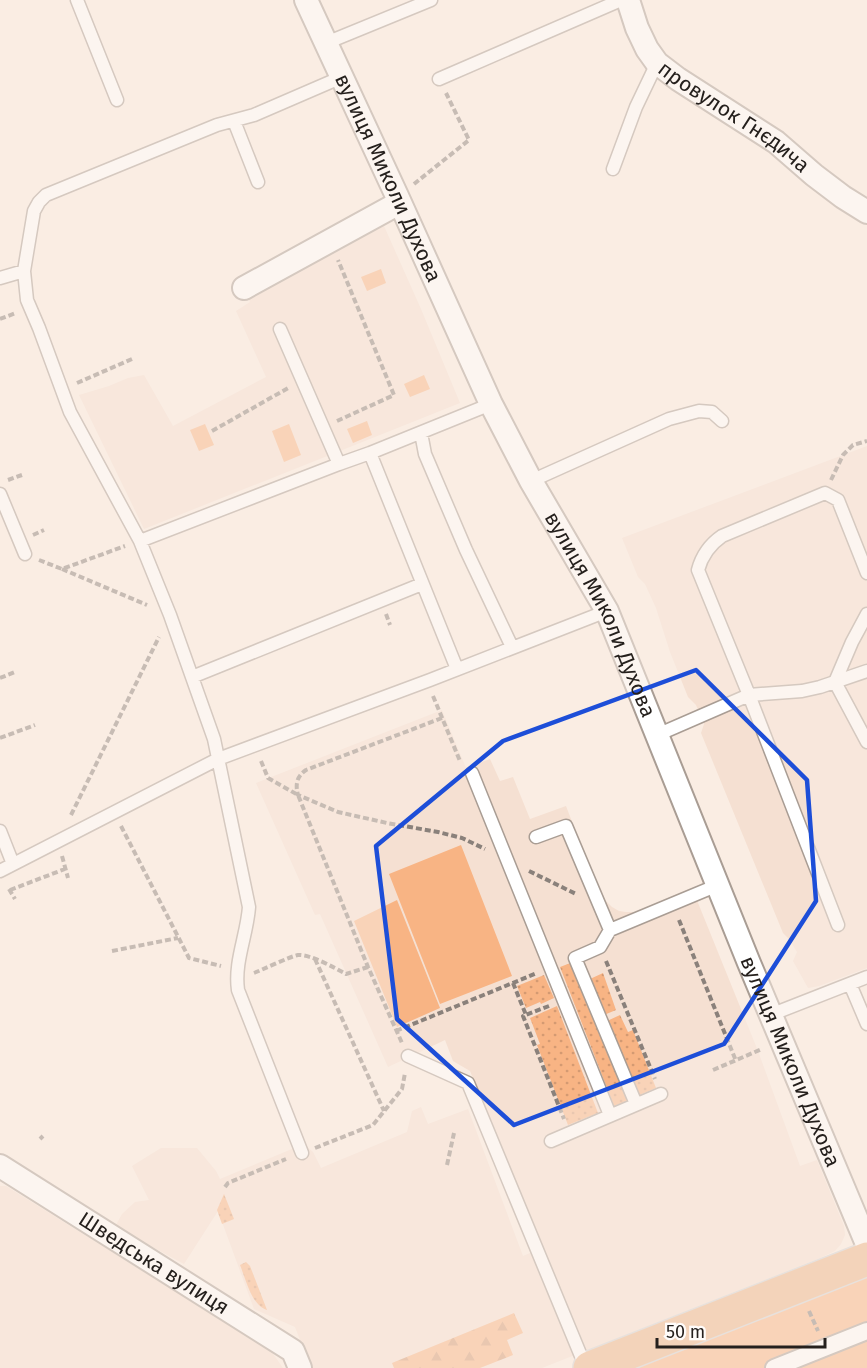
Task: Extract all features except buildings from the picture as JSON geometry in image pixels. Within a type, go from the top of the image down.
[{"type":"main road","points":[[588,1368],[867,1258]]},
{"type":"street","name":"вулиця Миколи Духова","points":[[306,0],[491,404],[531,481],[607,611],[770,1015],[867,1244]]},
{"type":"street","name":"провулок Гнєдича","points":[[628,0],[637,28],[657,63],[776,142],[814,176],[867,212]]},
{"type":"street","points":[[244,288],[398,200]]},
{"type":"street","name":"Шведська вулиця","points":[[0,1166],[293,1352],[300,1368]]},
{"type":"street","points":[[774,1368],[867,1331]]},
{"type":"lane","points":[[77,0],[117,100]]},
{"type":"lane","points":[[326,43],[431,0]]},
{"type":"lane","points":[[439,79],[621,0]]},
{"type":"lane","points":[[613,170],[636,107],[657,63]]},
{"type":"lane","points":[[302,1153],[241,1000],[237,975],[249,907],[214,739],[170,615],[140,541],[70,412],[61,390],[27,300],[24,272],[34,211],[46,195],[218,125],[254,115],[342,77]]},
{"type":"lane","points":[[234,120],[258,182]]},
{"type":"lane","points":[[0,278],[24,272]]},
{"type":"lane","points":[[280,328],[339,464]]},
{"type":"lane","points":[[140,541],[491,404]]},
{"type":"lane","points":[[531,481],[669,419],[699,411],[712,412],[722,421]]},
{"type":"lane","points":[[421,433],[425,454],[466,550],[513,647]]},
{"type":"lane","points":[[370,453],[457,669]]},
{"type":"lane","points":[[838,925],[698,570],[708,548],[722,536],[825,493],[838,500],[867,573]]},
{"type":"lane","points":[[0,494],[25,554]]},
{"type":"lane","points":[[192,677],[422,584]]},
{"type":"lane","points":[[0,871],[218,759],[607,611]]},
{"type":"lane","points":[[835,682],[867,614]]},
{"type":"lane","points":[[657,735],[749,695],[802,691],[867,671]]},
{"type":"lane","points":[[835,682],[867,742]]},
{"type":"lane","points":[[472,773],[610,1115]]},
{"type":"lane","points":[[536,837],[566,826],[610,930]]},
{"type":"lane","points":[[0,831],[13,864]]},
{"type":"lane","points":[[636,1104],[575,958],[600,947],[610,930],[718,885]]},
{"type":"lane","points":[[770,1015],[867,977]]},
{"type":"lane","points":[[850,984],[867,1024]]},
{"type":"lane","points":[[408,1056],[468,1083],[588,1368]]},
{"type":"lane","points":[[551,1141],[661,1094]]},
{"type":"path","points":[[398,200],[405,191],[469,140],[439,79]]},
{"type":"path","points":[[323,428],[394,395],[337,256]]},
{"type":"path","points":[[61,390],[132,359]]},
{"type":"path","points":[[212,431],[302,380]]},
{"type":"path","points":[[825,493],[843,455],[853,445],[867,441]]},
{"type":"path","points":[[62,569],[140,541]]},
{"type":"path","points":[[25,554],[170,615],[59,840]]},
{"type":"path","points":[[0,678],[15,672]]},
{"type":"path","points":[[427,681],[464,771],[472,773]]},
{"type":"path","points":[[225,1187],[228,1183],[373,1125],[402,1089],[408,1056],[368,967],[296,788],[301,773],[306,770],[442,718]]},
{"type":"path","points":[[0,738],[35,725]]},
{"type":"path","points":[[254,746],[268,778],[298,795],[338,812],[462,838],[600,908]]},
{"type":"path","points":[[114,812],[189,958],[237,975],[297,955],[315,959],[346,974],[368,967]]},
{"type":"path","points":[[10,890],[66,869]]},
{"type":"path","points":[[672,904],[736,1061]]},
{"type":"path","points":[[112,951],[178,938]]},
{"type":"path","points":[[600,947],[661,1094]]},
{"type":"path","points":[[315,959],[384,1111]]},
{"type":"path","points":[[396,1031],[551,968]]},
{"type":"path","points":[[513,983],[526,1015]]},
{"type":"path","points":[[563,1000],[523,1016],[569,1133]]},
{"type":"path","points":[[714,1070],[761,1050]]},
{"type":"path","points":[[447,1165],[454,1133]]},
{"type":"highlighted area","points":[[696,670],[807,780],[816,901],[724,1044],[514,1125],[397,1019],[376,846],[503,741]]},
{"type":"shaded area","points":[[384,226],[460,403],[144,529],[79,395],[128,378],[144,375],[173,426],[266,377],[236,311],[250,302],[246,294]]},
{"type":"shaded area","points":[[867,446],[867,968],[808,988],[793,961],[797,952],[783,933],[701,733],[704,724],[696,705],[688,697],[656,608],[645,584],[638,577],[622,538]]},
{"type":"shaded area","points":[[442,710],[466,768],[490,759],[500,781],[513,777],[530,819],[566,806],[597,887],[612,907],[619,911],[635,912],[692,888],[758,1051],[800,1166],[817,1160],[844,1226],[845,1235],[835,1251],[820,1258],[542,1368],[311,1368],[295,1327],[254,1309],[218,1211],[184,1264],[116,1225],[122,1214],[135,1202],[149,1200],[132,1166],[161,1148],[197,1148],[220,1179],[304,1144],[313,1152],[321,1168],[407,1132],[412,1111],[421,1107],[428,1124],[468,1109],[523,1256],[542,1248],[470,1071],[453,1061],[445,1040],[388,1067],[320,914],[315,915],[256,783]]},
{"type":"shaded area","points":[[0,1186],[6,1186],[271,1351],[283,1368],[0,1368]]},
{"type":"green space","points":[[381,269],[386,283],[367,291],[361,277]]},
{"type":"green space","points":[[424,375],[430,389],[410,397],[404,384]]},
{"type":"green space","points":[[367,421],[372,435],[353,443],[347,429]]},
{"type":"green space","points":[[205,424],[214,445],[199,451],[190,430]]},
{"type":"green space","points":[[289,424],[301,455],[284,462],[272,431]]},
{"type":"green space","points":[[461,845],[512,976],[440,1004],[389,874]]},
{"type":"green space","points":[[397,900],[440,1008],[397,1027],[354,921]]},
{"type":"green space","points":[[573,962],[627,1101],[614,1106],[560,967]]},
{"type":"green space","points":[[603,973],[616,1010],[604,1015],[590,979]]},
{"type":"green space","points":[[544,975],[554,998],[526,1008],[517,986]]},
{"type":"green space","points":[[557,1006],[598,1113],[568,1125],[537,1045],[540,1044],[530,1018]]},
{"type":"green space","points":[[620,1015],[628,1032],[633,1030],[656,1088],[637,1096],[607,1021]]},
{"type":"green space","points":[[224,1194],[234,1219],[222,1224],[217,1210]]},
{"type":"green space","points":[[246,1262],[250,1266],[267,1310],[257,1303],[250,1292],[240,1265]]},
{"type":"green space","points":[[867,1275],[867,1368],[634,1368]]},
{"type":"green space","points":[[514,1313],[523,1333],[507,1340],[513,1355],[480,1368],[394,1368],[392,1363]]}]
